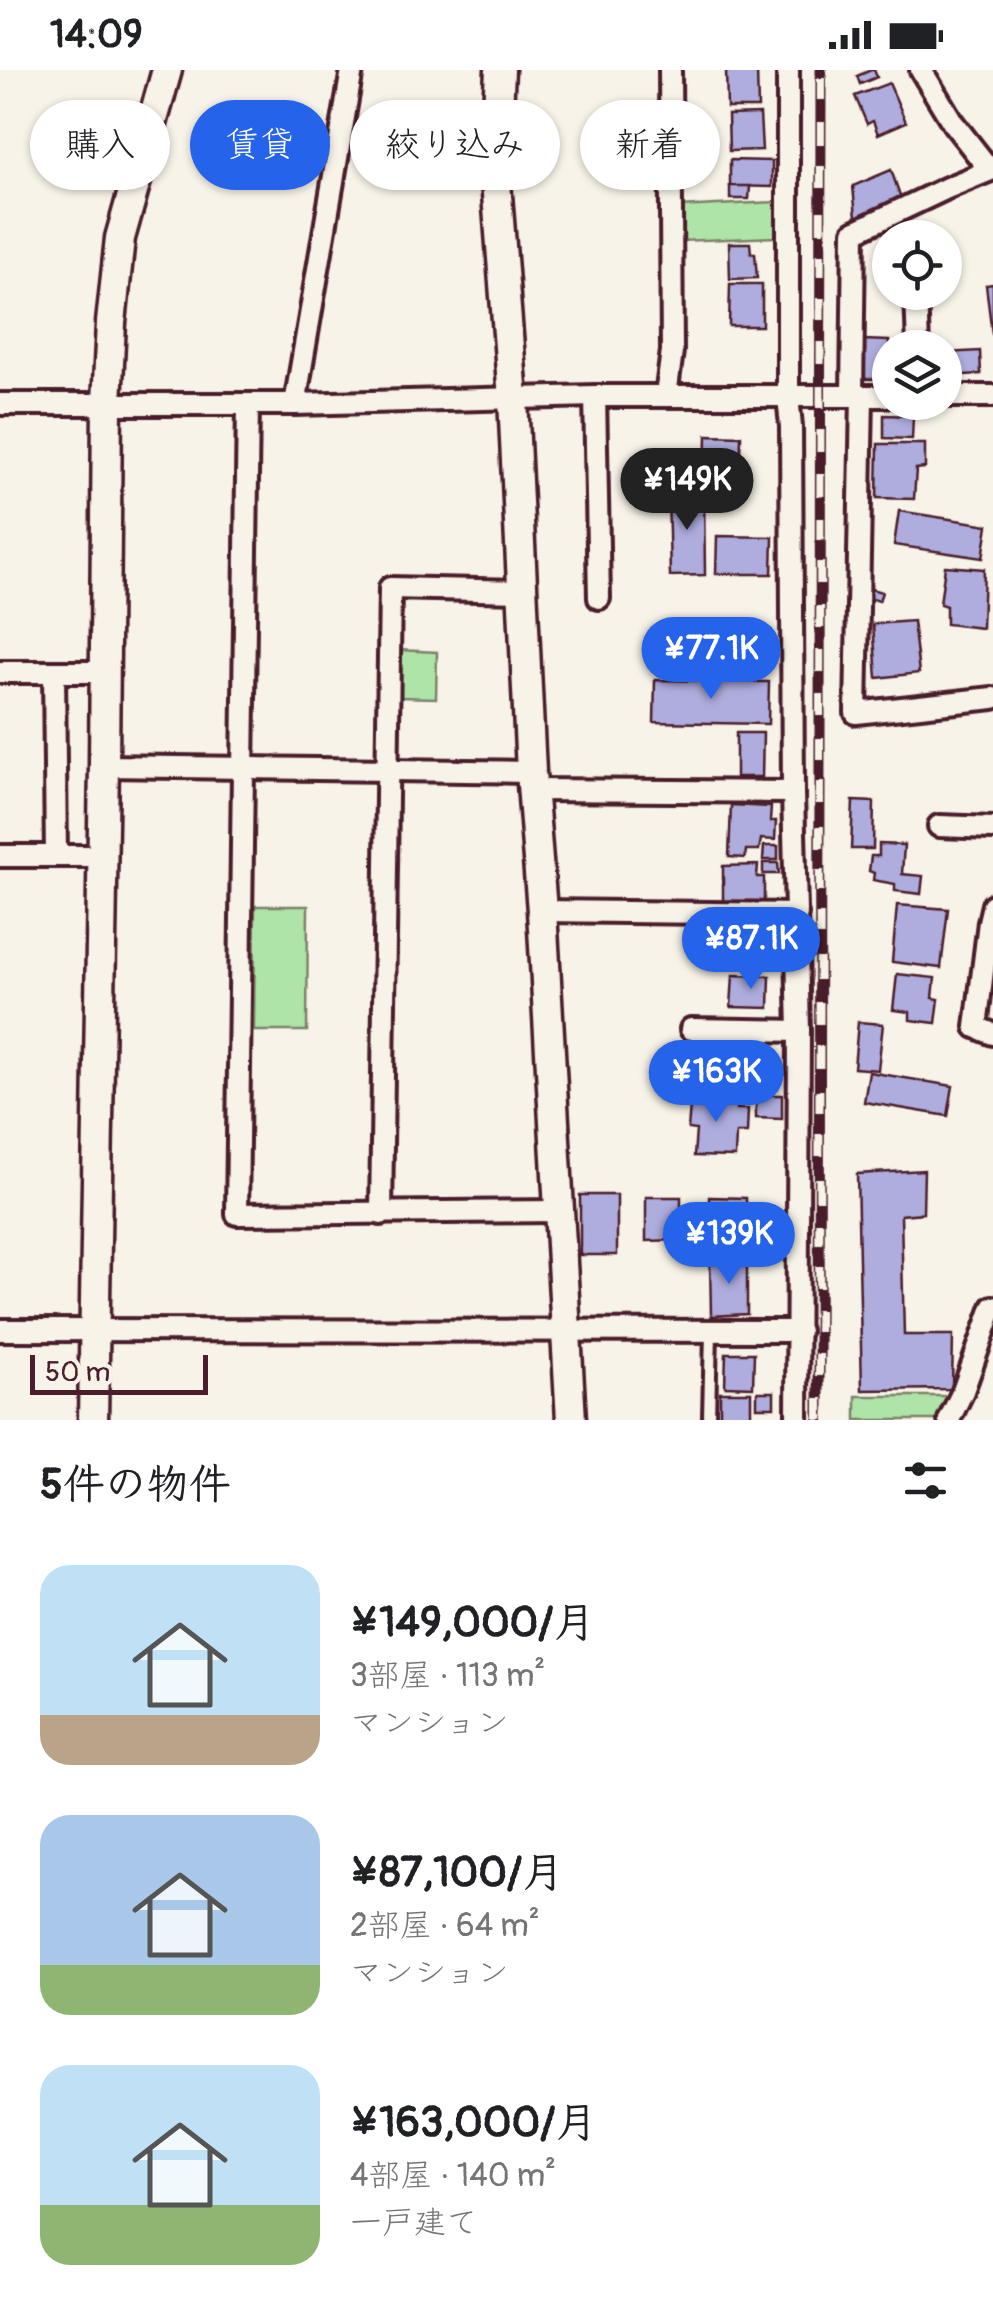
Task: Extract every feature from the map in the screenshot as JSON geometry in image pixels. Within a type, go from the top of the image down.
[{"type":"street","points":[[93,1420],[107,403],[113,290],[120,238],[167,70]]},
{"type":"street","points":[[295,404],[352,70]]},
{"type":"street","points":[[500,70],[495,169],[513,398],[532,781],[572,1420]]},
{"type":"street","points":[[666,396],[672,352],[670,70]]},
{"type":"street","points":[[788,70],[788,396],[798,1031],[797,1420]]},
{"type":"street","points":[[922,70],[954,124],[991,169],[854,232],[856,713],[993,698]]},
{"type":"street","points":[[595,396],[599,598]]},
{"type":"street","points":[[0,404],[872,396]]},
{"type":"street","points":[[962,396],[993,396]]},
{"type":"street","points":[[248,404],[237,1214],[560,1210]]},
{"type":"street","points":[[381,1214],[390,588],[522,590]]},
{"type":"street","points":[[0,672],[105,672]]},
{"type":"street","points":[[54,673],[56,856]]},
{"type":"street","points":[[104,766],[388,769],[532,781],[793,792]]},
{"type":"street","points":[[939,826],[993,828]]},
{"type":"street","points":[[0,856],[102,856]]},
{"type":"street","points":[[993,905],[976,1027],[993,1034]]},
{"type":"street","points":[[542,911],[797,914]]},
{"type":"street","points":[[691,1030],[798,1031]]},
{"type":"street","points":[[949,1420],[993,1307]]},
{"type":"street","points":[[0,1330],[799,1332]]},
{"type":"lane","points":[[709,1417],[712,1332]]},
{"type":"green space","points":[[777,202],[776,237],[680,241],[679,207]]},
{"type":"green space","points":[[398,650],[437,652],[436,698],[397,697]]},
{"type":"green space","points":[[255,906],[308,906],[307,1031],[254,1031]]},
{"type":"green space","points":[[856,1396],[951,1396],[941,1420],[856,1420]]},
{"type":"building","points":[[726,70],[757,70],[758,108],[727,108]]},
{"type":"building","points":[[871,70],[877,77],[860,84],[857,76]]},
{"type":"building","points":[[889,83],[906,122],[878,134],[873,121],[867,124],[855,96]]},
{"type":"building","points":[[760,114],[762,150],[729,151],[728,115]]},
{"type":"building","points":[[730,160],[772,161],[772,187],[730,186]]},
{"type":"building","points":[[891,170],[901,198],[856,217],[853,186]]},
{"type":"building","points":[[730,186],[750,186],[749,199],[730,199]]},
{"type":"building","points":[[729,243],[750,243],[757,278],[730,279]]},
{"type":"building","points":[[730,284],[762,284],[762,326],[729,326]]},
{"type":"building","points":[[993,284],[993,334],[992,334],[986,285]]},
{"type":"building","points":[[863,340],[872,340],[872,379],[862,379]]},
{"type":"building","points":[[980,351],[981,374],[962,375],[962,352]]},
{"type":"building","points":[[884,420],[913,420],[912,439],[884,438]]},
{"type":"building","points":[[707,435],[741,436],[740,480],[706,480]]},
{"type":"building","points":[[878,444],[925,444],[925,468],[916,469],[914,499],[877,498]]},
{"type":"building","points":[[668,490],[704,490],[705,575],[670,576]]},
{"type":"building","points":[[899,511],[988,525],[983,558],[894,545]]},
{"type":"building","points":[[717,536],[773,537],[772,574],[716,574]]},
{"type":"building","points":[[945,566],[984,569],[982,628],[946,624],[946,606],[940,604]]},
{"type":"building","points":[[871,589],[882,592],[879,601],[869,598]]},
{"type":"building","points":[[913,621],[919,673],[877,678],[873,624]]},
{"type":"building","points":[[655,680],[769,682],[768,724],[654,722]]},
{"type":"building","points":[[736,733],[763,733],[762,777],[736,777]]},
{"type":"building","points":[[853,801],[874,802],[873,849],[851,849]]},
{"type":"building","points":[[731,805],[771,807],[770,821],[776,821],[775,840],[761,839],[759,850],[746,850],[745,858],[729,857]]},
{"type":"building","points":[[879,844],[904,845],[902,874],[923,876],[921,894],[895,891],[895,884],[873,880],[874,873],[869,871],[871,856],[879,856]]},
{"type":"building","points":[[764,846],[778,846],[778,860],[763,860]]},
{"type":"building","points":[[763,863],[778,863],[779,874],[763,874]]},
{"type":"building","points":[[758,865],[757,877],[764,877],[764,903],[723,901],[723,866]]},
{"type":"building","points":[[897,905],[948,909],[941,968],[892,962]]},
{"type":"building","points":[[733,927],[762,927],[761,962],[726,962],[728,934],[734,933]]},
{"type":"building","points":[[764,942],[781,943],[780,950],[764,950]]},
{"type":"building","points":[[897,974],[935,978],[933,998],[939,999],[936,1023],[910,1020],[910,1012],[893,1010]]},
{"type":"building","points":[[733,975],[770,976],[769,1008],[731,1007]]},
{"type":"building","points":[[858,1022],[883,1024],[878,1070],[854,1068]]},
{"type":"building","points":[[737,1042],[765,1042],[764,1088],[736,1087]]},
{"type":"building","points":[[869,1072],[953,1086],[948,1116],[864,1102]]},
{"type":"building","points":[[691,1095],[737,1096],[737,1109],[748,1109],[747,1133],[736,1133],[735,1157],[694,1156],[696,1130],[688,1129]]},
{"type":"building","points":[[756,1095],[782,1095],[782,1119],[756,1118]]},
{"type":"building","points":[[924,1170],[923,1213],[901,1215],[904,1335],[953,1335],[952,1389],[862,1390],[857,1174]]},
{"type":"building","points":[[580,1195],[617,1195],[617,1255],[580,1255]]},
{"type":"building","points":[[646,1197],[681,1197],[681,1240],[646,1241]]},
{"type":"building","points":[[709,1197],[746,1198],[747,1251],[709,1252]]},
{"type":"building","points":[[747,1259],[747,1314],[711,1316],[710,1261]]},
{"type":"building","points":[[726,1353],[754,1353],[753,1387],[725,1386]]},
{"type":"building","points":[[720,1392],[751,1392],[751,1420],[720,1420]]},
{"type":"building","points":[[757,1392],[774,1392],[774,1407],[757,1407]]},
{"type":"railway","points":[[819,1420],[821,70]]}]
